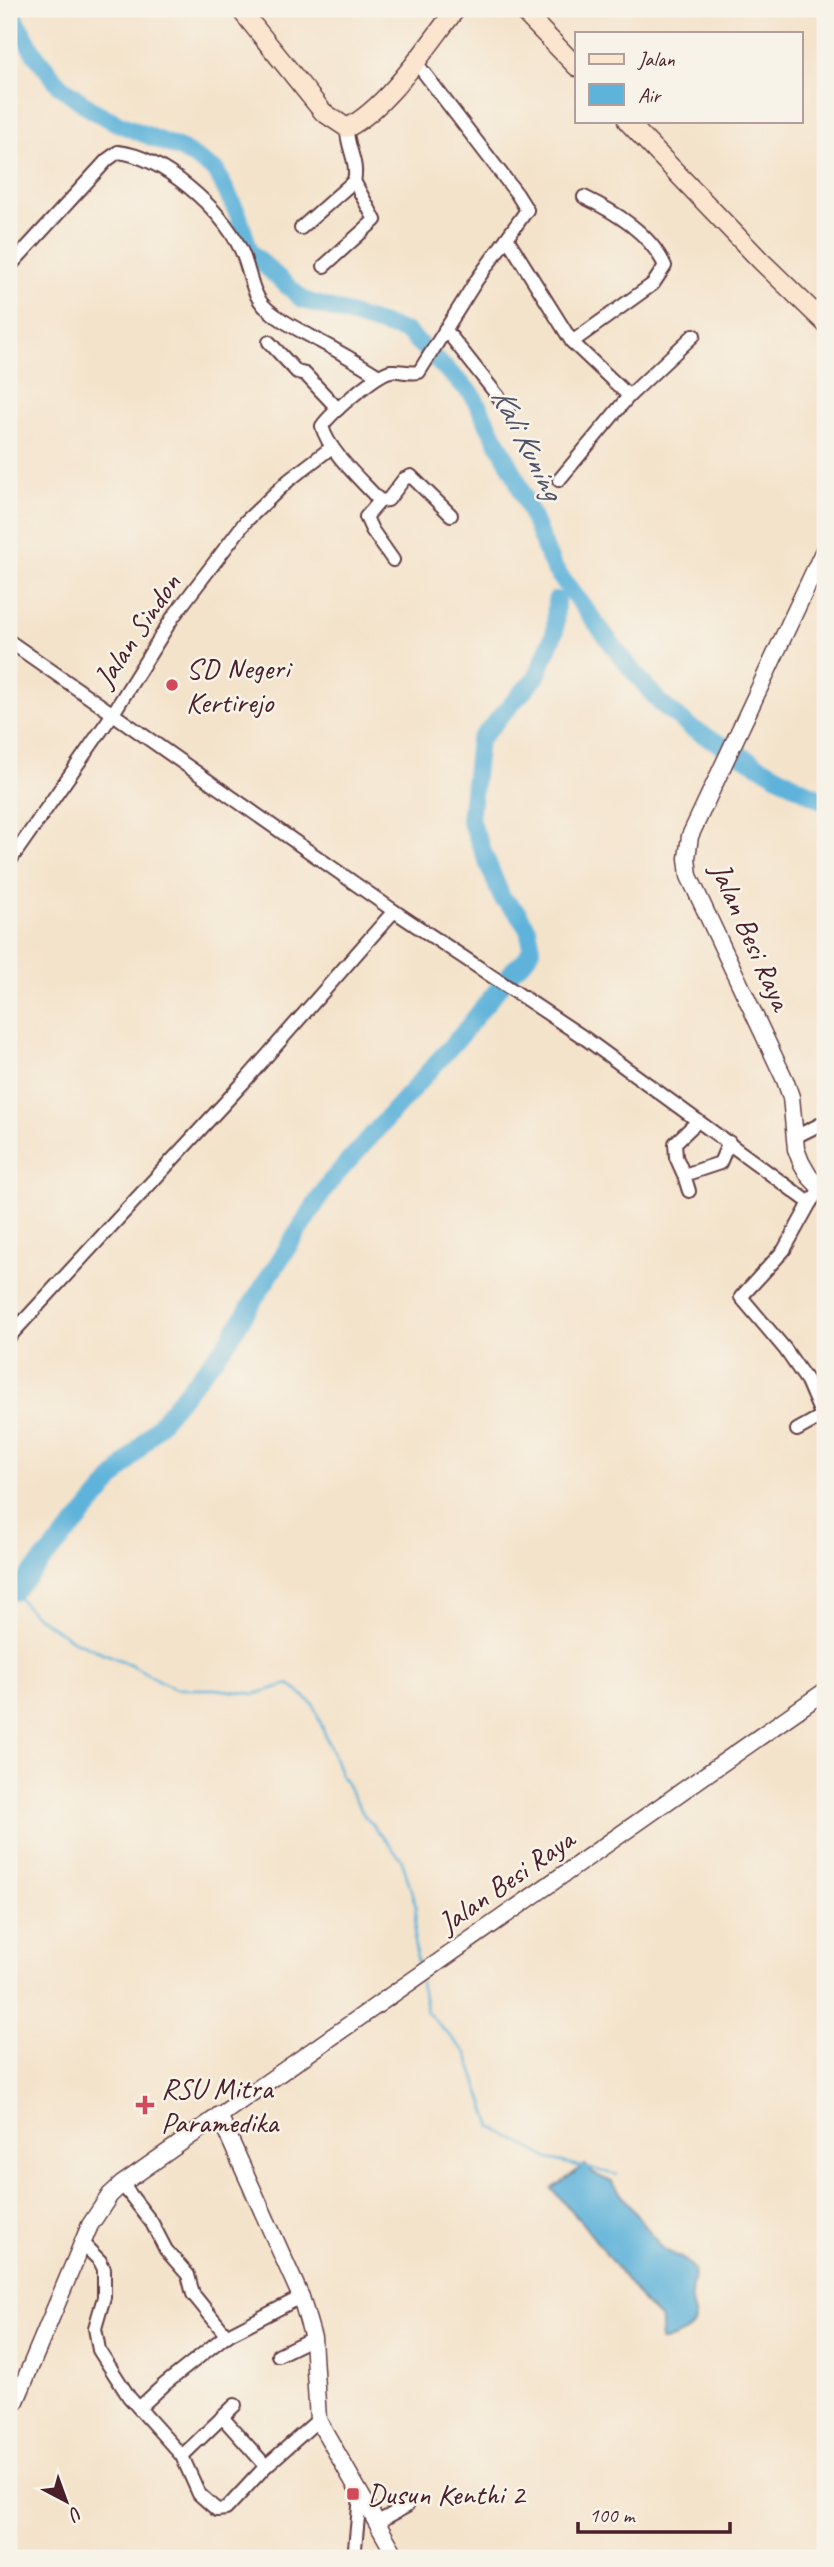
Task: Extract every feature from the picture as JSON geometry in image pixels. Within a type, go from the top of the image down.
[{"type":"main road","points":[[240,9],[323,112],[347,128],[369,113],[456,9]]},
{"type":"main road","points":[[522,9],[575,65]]},
{"type":"main road","points":[[628,122],[753,253],[825,323]]},
{"type":"street","points":[[380,501],[332,447],[324,436],[322,426],[338,409],[379,376],[393,370],[419,373],[442,333],[526,214],[526,207],[415,61]]},
{"type":"street","points":[[301,228],[354,181],[356,174],[346,139],[347,128]]},
{"type":"street","points":[[9,267],[107,160],[118,152],[133,153],[183,182],[213,209],[240,248],[262,305],[281,321],[338,350],[379,376]]},
{"type":"street","points":[[324,266],[375,220],[354,181]]},
{"type":"street","points":[[572,342],[653,284],[665,266],[645,239],[624,219],[583,197]]},
{"type":"street","points":[[507,238],[572,342],[629,396]]},
{"type":"street","points":[[442,333],[508,409]]},
{"type":"street","points":[[559,480],[629,396],[694,335]]},
{"type":"street","points":[[269,342],[297,372],[305,374],[338,409]]},
{"type":"street","name":"Jalan Sindon","points":[[9,862],[112,715],[173,617],[246,521],[289,480],[332,447]]},
{"type":"street","points":[[393,560],[367,521],[367,514],[380,501],[388,500],[404,479],[411,476],[451,515]]},
{"type":"street","name":"Jalan Besi Raya","points":[[823,1190],[801,1162],[795,1137],[794,1114],[785,1080],[689,876],[687,858],[690,835],[825,548]]},
{"type":"street","points":[[9,641],[394,911],[586,1039],[810,1203]]},
{"type":"street","points":[[9,1337],[244,1082],[394,911]]},
{"type":"street","points":[[689,1191],[676,1157],[675,1143],[698,1121]]},
{"type":"street","points":[[795,1137],[825,1122]]},
{"type":"street","points":[[684,1175],[720,1163],[729,1142]]},
{"type":"street","points":[[797,1430],[824,1415],[807,1381],[785,1349],[741,1297],[784,1250],[810,1203],[823,1190]]},
{"type":"street","name":"Jalan Besi Raya","points":[[9,2406],[16,2401],[98,2211],[122,2183],[825,1691]]},
{"type":"street","points":[[219,2115],[301,2297],[313,2338],[318,2420],[397,2558]]},
{"type":"street","points":[[122,2183],[152,2222],[166,2250],[188,2275],[193,2294],[227,2336]]},
{"type":"street","points":[[82,2243],[100,2261],[104,2269],[104,2297],[95,2328],[99,2350],[109,2369],[139,2408],[182,2456],[199,2494],[220,2511],[226,2509],[266,2466],[318,2420]]},
{"type":"street","points":[[139,2408],[165,2384],[227,2336],[301,2297]]},
{"type":"street","points":[[278,2355],[313,2338]]},
{"type":"street","points":[[182,2456],[235,2404]]},
{"type":"street","points":[[222,2417],[266,2466]]},
{"type":"street","points":[[354,2558],[360,2497]]},
{"type":"street","points":[[376,2523],[407,2506]]},
{"type":"water","points":[[585,2165],[594,2174],[612,2182],[661,2247],[683,2259],[695,2270],[691,2299],[695,2321],[684,2333],[660,2340],[660,2318],[644,2303],[552,2189]]},
{"type":"waterway","name":"Kali Kuning","points":[[9,9],[34,53],[59,85],[92,110],[183,150],[216,171],[238,214],[250,252],[303,300],[407,332],[472,394],[514,473],[553,567],[660,703],[691,728],[825,802]]},
{"type":"waterway","points":[[9,1592],[14,1592],[76,1524],[226,1344],[329,1183],[462,1034],[513,970],[525,960],[532,948],[528,929],[517,912],[502,898],[470,820],[479,740],[537,676],[555,631],[556,600]]},
{"type":"waterway","points":[[9,1587],[32,1613],[72,1640],[132,1665],[175,1689],[216,1689],[255,1694],[289,1684],[313,1704],[341,1775],[364,1815],[402,1860],[416,1907],[414,1942],[419,1968]]},
{"type":"waterway","points":[[421,1982],[427,2012],[467,2054],[492,2127],[549,2159],[617,2175]]},
{"type":"place","name":"SD Negeri Kertirejo","points":[[172,685]]},
{"type":"place","name":"RSU Mitra Paramedika","points":[[145,2105]]},
{"type":"place","name":"Dusun Kenthi 2","points":[[353,2494]]}]
